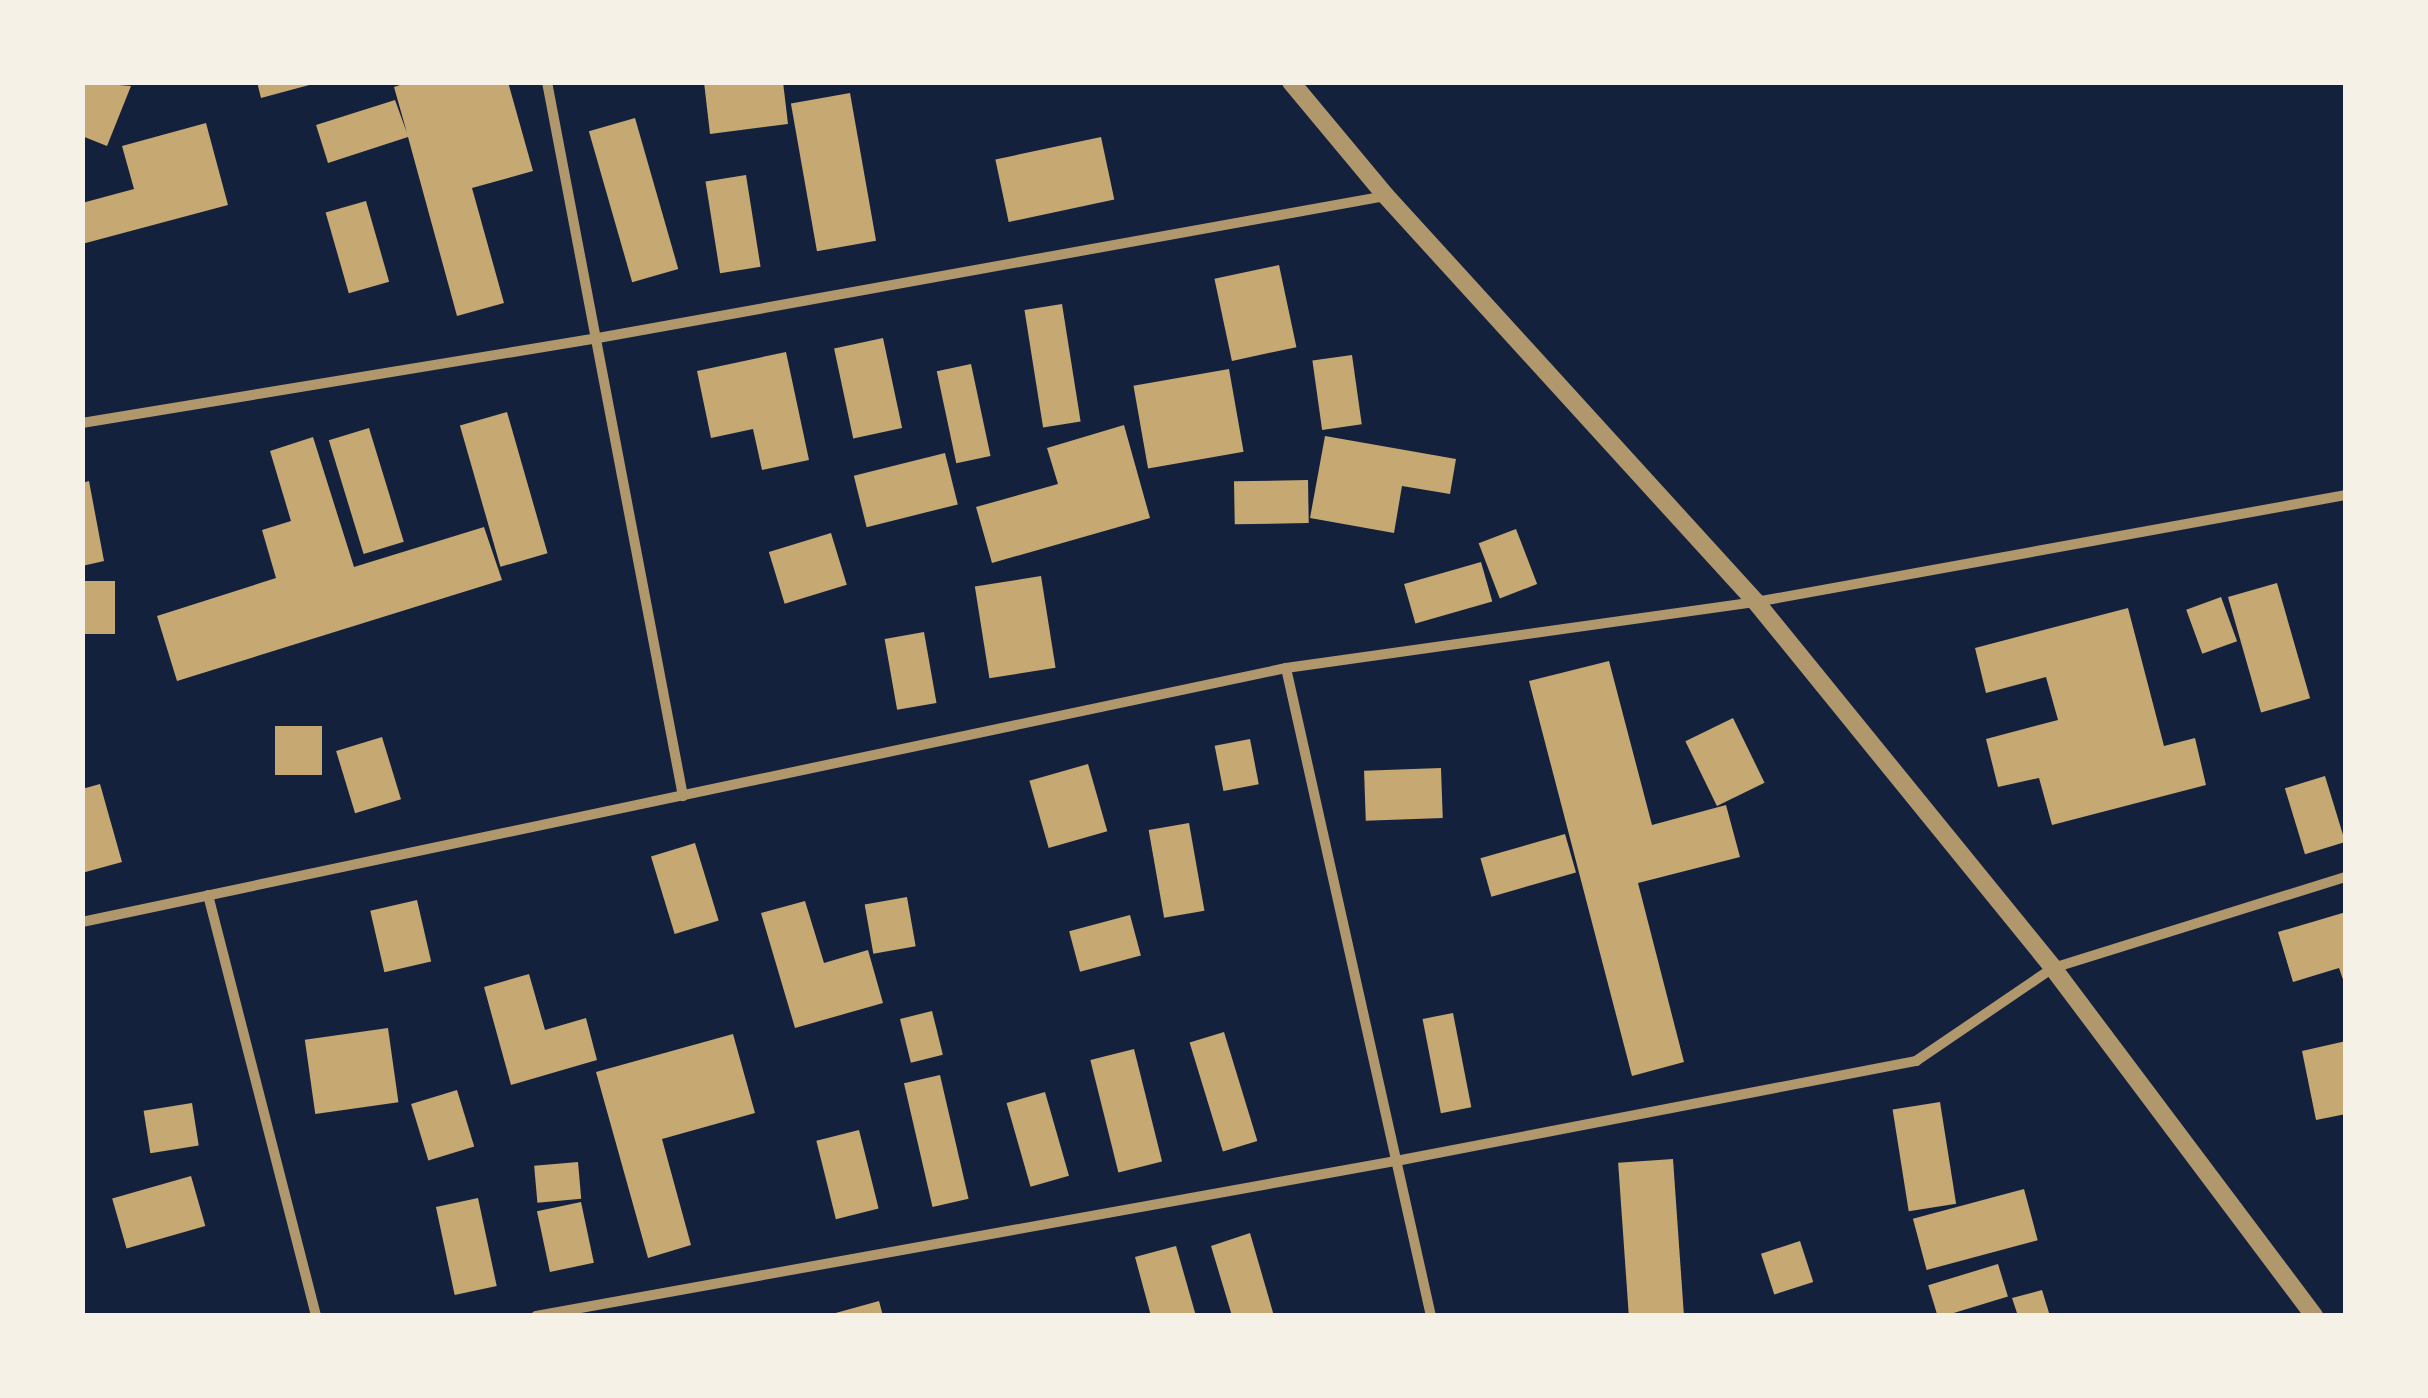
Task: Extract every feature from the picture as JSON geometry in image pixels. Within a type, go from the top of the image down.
[{"type":"street","points":[[547,82],[683,796]]},
{"type":"street","points":[[1291,82],[1386,196],[1756,602],[2053,968],[2314,1316]]},
{"type":"street","points":[[82,423],[598,338],[1386,196]]},
{"type":"street","points":[[82,922],[1286,668],[1756,602],[2346,494]]},
{"type":"street","points":[[1286,668],[1431,1316]]},
{"type":"street","points":[[536,1316],[1396,1161],[1916,1060],[2053,968],[2346,877]]},
{"type":"street","points":[[208,895],[316,1316]]},
{"type":"building","points":[[82,82],[131,86],[107,146],[82,136]]},
{"type":"building","points":[[257,82],[313,82],[313,84],[261,98]]},
{"type":"building","points":[[409,82],[508,82],[533,171],[472,188],[504,303],[457,316],[408,137],[328,163],[316,125],[395,100],[407,133],[394,87]]},
{"type":"building","points":[[704,82],[783,82],[788,124],[710,134]]},
{"type":"building","points":[[850,93],[876,241],[817,251],[791,103]]},
{"type":"building","points":[[635,118],[678,269],[632,282],[589,131]]},
{"type":"building","points":[[206,123],[228,205],[82,244],[82,203],[134,189],[122,146]]},
{"type":"building","points":[[1101,137],[1114,200],[1009,222],[995,159]]},
{"type":"building","points":[[746,175],[761,267],[720,273],[706,181]]},
{"type":"building","points":[[366,201],[389,282],[349,293],[326,213]]},
{"type":"building","points":[[1279,265],[1296,347],[1232,361],[1214,279]]},
{"type":"building","points":[[1062,304],[1081,422],[1043,427],[1024,310]]},
{"type":"building","points":[[883,338],[902,428],[853,438],[834,348]]},
{"type":"building","points":[[786,352],[809,460],[762,470],[753,429],[711,438],[697,371]]},
{"type":"building","points":[[1352,355],[1362,424],[1322,430],[1312,361]]},
{"type":"building","points":[[971,364],[991,456],[956,463],[937,371]]},
{"type":"building","points":[[1229,369],[1244,452],[1148,469],[1133,386]]},
{"type":"building","points":[[507,412],[548,553],[500,567],[460,426]]},
{"type":"building","points":[[1124,425],[1150,518],[992,563],[976,507],[1058,484],[1047,448]]},
{"type":"building","points":[[369,428],[404,542],[364,554],[329,440]]},
{"type":"building","points":[[1325,436],[1456,459],[1450,494],[1402,486],[1394,533],[1310,518]]},
{"type":"building","points":[[313,437],[354,567],[484,527],[502,580],[177,681],[157,616],[276,578],[262,530],[291,521],[270,451]]},
{"type":"building","points":[[945,453],[958,504],[867,527],[854,476]]},
{"type":"building","points":[[1308,480],[1309,523],[1235,524],[1234,481]]},
{"type":"building","points":[[89,481],[104,561],[82,566],[82,483]]},
{"type":"building","points":[[1516,529],[1537,584],[1500,598],[1479,543]]},
{"type":"building","points":[[831,533],[847,585],[785,604],[769,552]]},
{"type":"building","points":[[1481,562],[1492,601],[1415,623],[1404,584]]},
{"type":"building","points":[[1041,576],[1056,668],[989,678],[975,586]]},
{"type":"building","points":[[82,581],[115,581],[115,634],[82,634]]},
{"type":"building","points":[[2277,583],[2310,698],[2261,712],[2228,597]]},
{"type":"building","points":[[2221,597],[2237,641],[2202,654],[2186,610]]},
{"type":"building","points":[[2128,608],[2164,746],[2195,738],[2206,785],[2052,825],[2039,778],[1998,787],[1986,739],[2058,720],[2046,677],[1986,693],[1975,648]]},
{"type":"building","points":[[924,632],[937,703],[897,710],[885,639]]},
{"type":"building","points":[[1609,661],[1652,825],[1726,805],[1740,857],[1638,883],[1684,1062],[1632,1076],[1529,681]]},
{"type":"building","points":[[1733,718],[1765,783],[1717,806],[1685,741]]},
{"type":"building","points":[[275,726],[322,726],[322,775],[275,775]]},
{"type":"building","points":[[382,737],[401,799],[355,813],[336,751]]},
{"type":"building","points":[[1250,739],[1259,784],[1223,791],[1215,746]]},
{"type":"building","points":[[1088,764],[1107,831],[1049,848],[1029,781]]},
{"type":"building","points":[[1441,768],[1443,818],[1366,821],[1364,771]]},
{"type":"building","points":[[2325,776],[2345,842],[2305,854],[2285,788]]},
{"type":"building","points":[[100,784],[122,862],[82,873],[82,789]]},
{"type":"building","points":[[1189,823],[1204,911],[1164,918],[1149,830]]},
{"type":"building","points":[[1565,834],[1576,872],[1491,897],[1480,858]]},
{"type":"building","points":[[695,843],[719,920],[675,934],[651,856]]},
{"type":"building","points":[[907,897],[916,946],[873,954],[865,904]]},
{"type":"building","points":[[417,900],[431,961],[384,972],[370,911]]},
{"type":"building","points":[[805,901],[824,963],[868,950],[883,1003],[795,1028],[761,913]]},
{"type":"building","points":[[2346,912],[2346,988],[2339,968],[2293,982],[2278,932]]},
{"type":"building","points":[[1130,915],[1141,956],[1080,972],[1069,931]]},
{"type":"building","points":[[529,974],[545,1030],[586,1018],[597,1060],[511,1085],[484,987]]},
{"type":"building","points":[[932,1011],[943,1055],[911,1063],[900,1019]]},
{"type":"building","points":[[1453,1013],[1471,1107],[1441,1113],[1423,1019]]},
{"type":"building","points":[[388,1028],[398,1102],[315,1114],[305,1040]]},
{"type":"building","points":[[1224,1032],[1257,1141],[1223,1152],[1190,1043]]},
{"type":"building","points":[[733,1034],[755,1113],[662,1139],[691,1245],[648,1258],[596,1072]]},
{"type":"building","points":[[2346,1041],[2346,1114],[2316,1120],[2302,1051]]},
{"type":"building","points":[[1134,1049],[1162,1162],[1118,1172],[1090,1060]]},
{"type":"building","points":[[940,1075],[969,1199],[933,1207],[904,1083]]},
{"type":"building","points":[[457,1090],[474,1146],[428,1160],[411,1104]]},
{"type":"building","points":[[1045,1092],[1069,1176],[1031,1187],[1007,1103]]},
{"type":"building","points":[[1940,1102],[1956,1204],[1909,1211],[1893,1110]]},
{"type":"building","points":[[192,1103],[199,1145],[150,1153],[144,1111]]},
{"type":"building","points":[[859,1130],[879,1209],[836,1219],[816,1141]]},
{"type":"building","points":[[1673,1159],[1684,1316],[1629,1316],[1618,1163]]},
{"type":"building","points":[[578,1162],[581,1199],[537,1203],[534,1166]]},
{"type":"building","points":[[191,1176],[205,1226],[127,1249],[112,1199]]},
{"type":"building","points":[[2024,1189],[2038,1240],[1927,1270],[1913,1219]]},
{"type":"building","points":[[478,1198],[497,1286],[455,1295],[436,1207]]},
{"type":"building","points":[[581,1202],[594,1263],[550,1272],[537,1211]]},
{"type":"building","points":[[1250,1233],[1274,1316],[1232,1316],[1211,1246]]},
{"type":"building","points":[[1800,1241],[1813,1282],[1774,1295],[1761,1254]]},
{"type":"building","points":[[1176,1246],[1196,1316],[1151,1316],[1135,1257]]},
{"type":"building","points":[[1998,1264],[2008,1297],[1938,1316],[1928,1285]]},
{"type":"building","points":[[2042,1290],[2050,1316],[2018,1316],[2012,1298]]},
{"type":"building","points":[[879,1301],[883,1316],[832,1316],[832,1314]]}]
